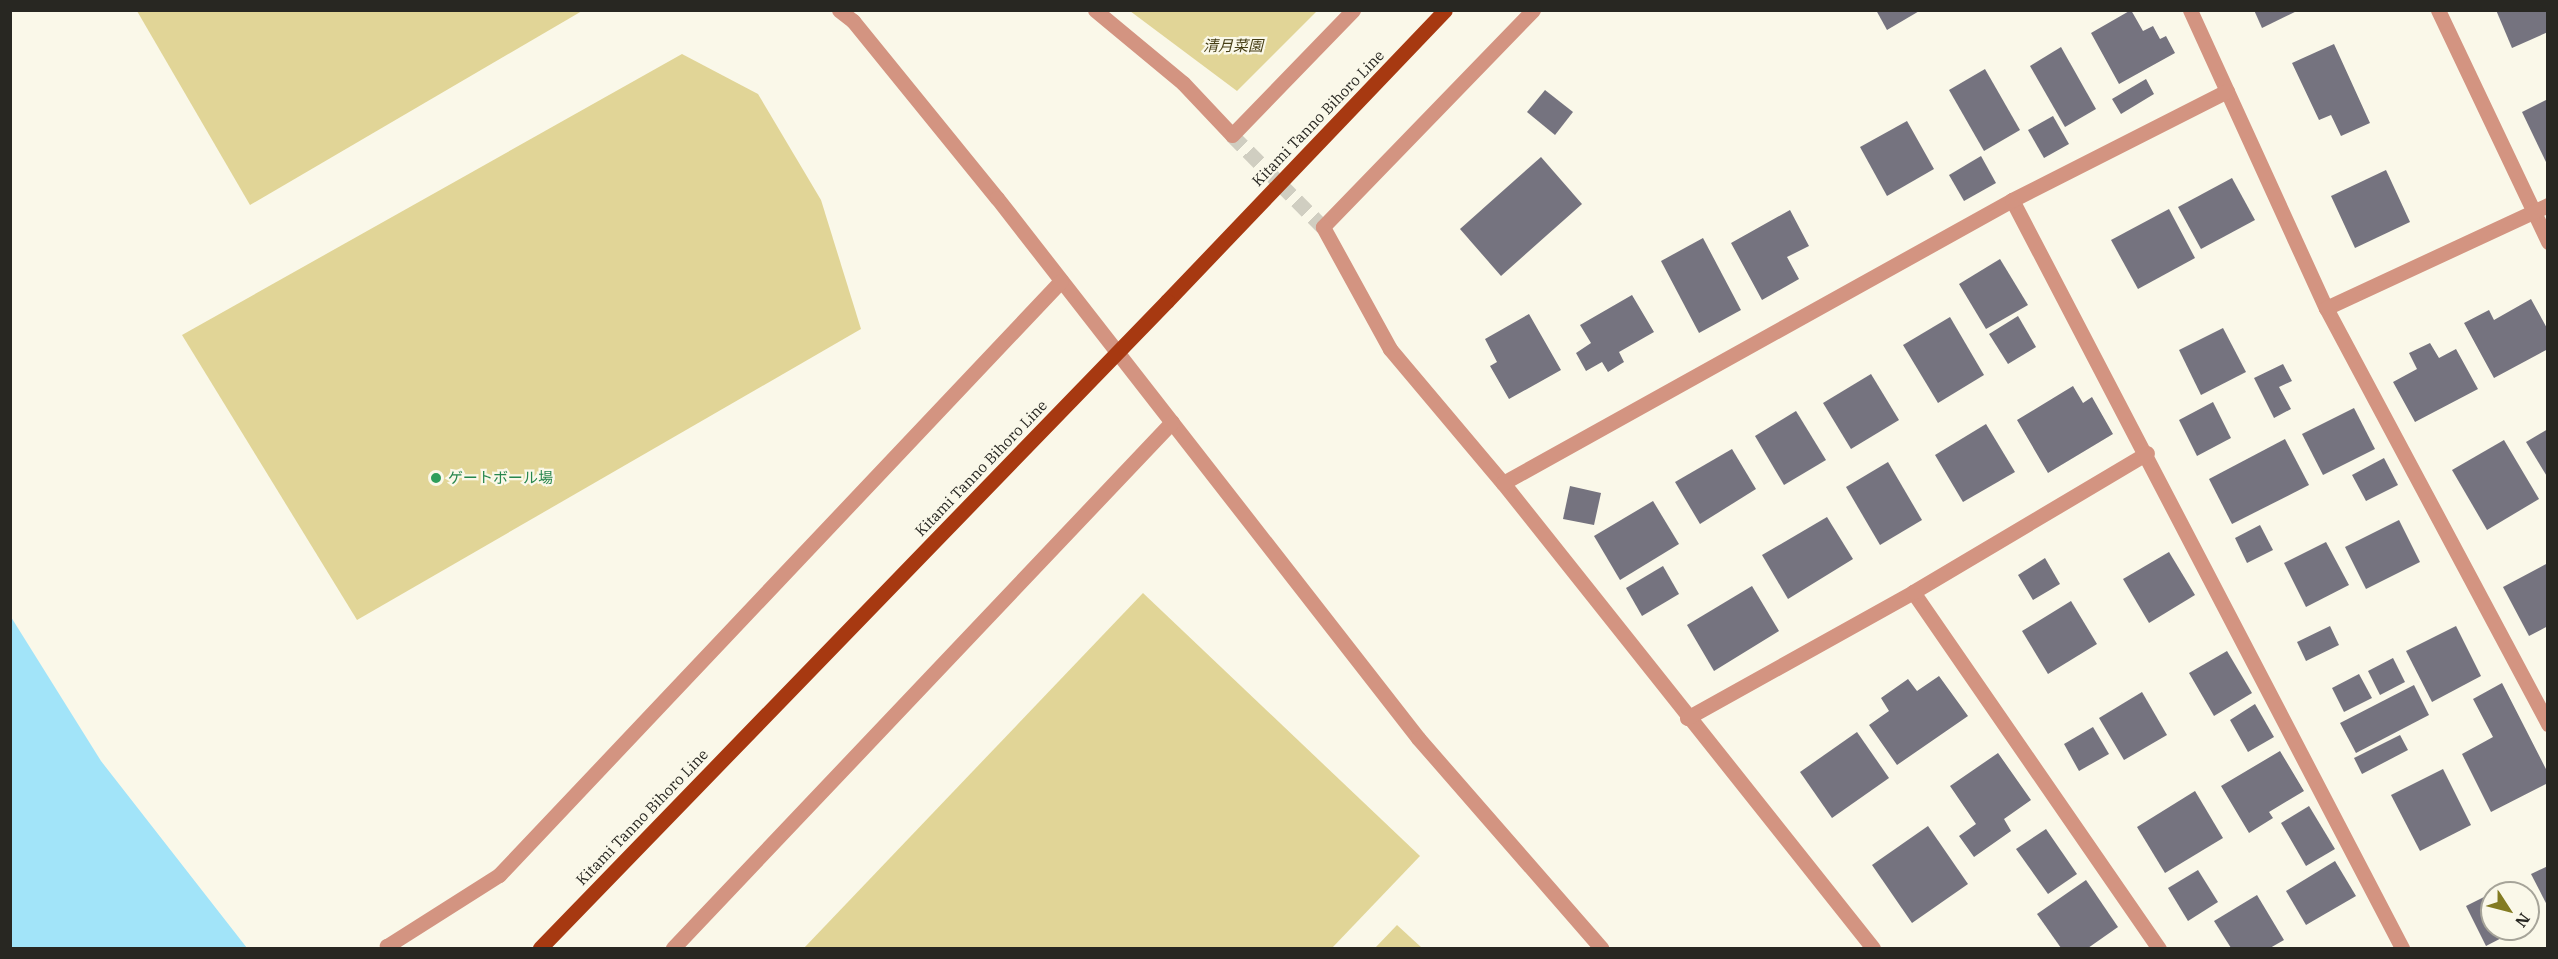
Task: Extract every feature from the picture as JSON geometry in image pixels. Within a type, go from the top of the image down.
[{"type":"main road","name":"Kitami Tanno Bihoro Line","points":[[540,948],[1167,301],[1445,10]]},
{"type":"street","points":[[838,10],[853,21],[1061,281],[1418,738],[1601,948]]},
{"type":"street","points":[[1095,10],[1183,83],[1232,135],[1353,10]]},
{"type":"street","points":[[1533,10],[1323,227],[1390,349],[1503,483],[1687,718],[1873,948]]},
{"type":"street","points":[[2190,10],[2326,308],[2547,724]]},
{"type":"street","points":[[2438,10],[2547,242]]},
{"type":"street","points":[[1503,483],[2012,200],[2227,91]]},
{"type":"street","points":[[2012,200],[2146,453],[2402,948]]},
{"type":"street","points":[[2326,308],[2547,205]]},
{"type":"street","points":[[390,948],[387,946],[499,875],[1061,281]]},
{"type":"street","points":[[673,948],[1172,422]]},
{"type":"street","points":[[1687,718],[1913,592],[2146,453]]},
{"type":"street","points":[[1913,592],[2159,948]]},
{"type":"green space","points":[[137,11],[582,11],[250,205]]},
{"type":"green space","name":"清月菜園","points":[[1130,11],[1317,11],[1237,91]]},
{"type":"green space","name":"ゲートボール場","points":[[682,54],[758,94],[821,200],[861,329],[357,620],[182,335]]},
{"type":"green space","points":[[1143,593],[1420,856],[1332,948],[804,948]]},
{"type":"green space","points":[[1397,925],[1422,948],[1375,948]]},
{"type":"water","points":[[11,617],[101,761],[247,948],[11,948]]},
{"type":"building","points":[[1876,10],[1921,10],[1887,30]]},
{"type":"building","points":[[2131,10],[2143,31],[2153,26],[2160,39],[2166,36],[2175,53],[2119,84],[2091,33]]},
{"type":"building","points":[[2254,10],[2299,10],[2262,28]]},
{"type":"building","points":[[2496,10],[2548,10],[2548,32],[2512,48]]},
{"type":"building","points":[[2334,44],[2370,123],[2341,136],[2331,115],[2319,120],[2292,63]]},
{"type":"building","points":[[2061,47],[2096,109],[2065,127],[2030,66]]},
{"type":"building","points":[[1985,69],[2020,130],[1984,151],[1949,90]]},
{"type":"building","points":[[2146,79],[2154,94],[2121,114],[2112,99]]},
{"type":"building","points":[[1545,90],[1573,112],[1555,135],[1527,112]]},
{"type":"building","points":[[2548,99],[2548,161],[2546,162],[2522,112]]},
{"type":"building","points":[[2053,116],[2069,144],[2044,158],[2028,130]]},
{"type":"building","points":[[1907,121],[1934,169],[1887,196],[1860,147]]},
{"type":"building","points":[[1981,156],[1996,183],[1964,201],[1949,175]]},
{"type":"building","points":[[1541,157],[1582,204],[1501,276],[1460,229]]},
{"type":"building","points":[[2386,170],[2410,222],[2355,248],[2331,196]]},
{"type":"building","points":[[2232,178],[2255,220],[2201,249],[2178,207]]},
{"type":"building","points":[[2169,209],[2195,258],[2138,289],[2111,240]]},
{"type":"building","points":[[1790,210],[1809,246],[1787,257],[1799,279],[1762,300],[1731,243]]},
{"type":"building","points":[[1703,238],[1741,310],[1699,333],[1661,261]]},
{"type":"building","points":[[2000,259],[2028,305],[1986,329],[1959,284]]},
{"type":"building","points":[[1632,295],[1654,332],[1619,352],[1624,362],[1608,372],[1602,362],[1586,371],[1576,353],[1591,343],[1580,325]]},
{"type":"building","points":[[2531,299],[2548,330],[2548,349],[2494,378],[2464,323],[2489,310],[2494,320]]},
{"type":"building","points":[[1529,314],[1561,370],[1509,399],[1490,366],[1497,362],[1485,339]]},
{"type":"building","points":[[2018,316],[2036,347],[2008,364],[1989,334]]},
{"type":"building","points":[[1950,317],[1984,375],[1938,403],[1903,345]]},
{"type":"building","points":[[2223,328],[2246,372],[2201,395],[2179,350]]},
{"type":"building","points":[[2430,343],[2439,358],[2456,349],[2478,389],[2415,422],[2393,382],[2417,369],[2409,353]]},
{"type":"building","points":[[2283,364],[2292,381],[2279,387],[2291,409],[2274,418],[2254,378]]},
{"type":"building","points":[[1871,374],[1899,420],[1851,449],[1823,403]]},
{"type":"building","points":[[2073,386],[2083,403],[2092,397],[2113,434],[2048,473],[2017,420]]},
{"type":"building","points":[[2213,402],[2231,438],[2197,456],[2179,420]]},
{"type":"building","points":[[2354,408],[2375,449],[2323,475],[2302,434]]},
{"type":"building","points":[[1796,411],[1826,460],[1784,485],[1755,436]]},
{"type":"building","points":[[1986,424],[2015,472],[1963,502],[1935,455]]},
{"type":"building","points":[[2548,429],[2548,478],[2526,442]]},
{"type":"building","points":[[2285,439],[2309,485],[2232,524],[2209,479]]},
{"type":"building","points":[[2504,440],[2539,499],[2487,530],[2452,470]]},
{"type":"building","points":[[1732,449],[1756,489],[1700,524],[1675,482]]},
{"type":"building","points":[[2384,458],[2398,485],[2366,501],[2352,475]]},
{"type":"building","points":[[1888,462],[1922,520],[1880,545],[1846,487]]},
{"type":"building","points":[[1570,486],[1601,493],[1594,525],[1563,519]]},
{"type":"building","points":[[1653,501],[1679,544],[1620,580],[1594,536]]},
{"type":"building","points":[[1827,517],[1853,559],[1788,599],[1762,555]]},
{"type":"building","points":[[2399,520],[2420,562],[2366,589],[2345,547]]},
{"type":"building","points":[[2260,525],[2273,550],[2247,563],[2235,538]]},
{"type":"building","points":[[2326,542],[2349,585],[2306,607],[2284,563]]},
{"type":"building","points":[[2169,552],[2195,595],[2149,623],[2123,579]]},
{"type":"building","points":[[2045,558],[2060,584],[2033,600],[2018,575]]},
{"type":"building","points":[[2548,563],[2548,626],[2529,636],[2503,587]]},
{"type":"building","points":[[1663,566],[1679,594],[1642,616],[1626,588]]},
{"type":"building","points":[[1752,586],[1779,631],[1714,671],[1687,625]]},
{"type":"building","points":[[2071,601],[2097,644],[2048,674],[2022,631]]},
{"type":"building","points":[[2330,626],[2339,645],[2306,661],[2297,642]]},
{"type":"building","points":[[2456,626],[2481,676],[2432,702],[2406,651]]},
{"type":"building","points":[[2227,651],[2252,693],[2214,716],[2189,673]]},
{"type":"building","points":[[2393,658],[2405,682],[2380,695],[2368,671]]},
{"type":"building","points":[[2359,674],[2372,698],[2344,712],[2332,688]]},
{"type":"building","points":[[1939,676],[1968,716],[1897,765],[1869,725],[1889,711],[1881,698],[1908,679],[1917,691]]},
{"type":"building","points":[[2502,683],[2548,773],[2548,783],[2491,812],[2462,754],[2493,737],[2473,699]]},
{"type":"building","points":[[2414,685],[2429,715],[2356,753],[2340,723]]},
{"type":"building","points":[[2142,692],[2167,735],[2124,760],[2099,718]]},
{"type":"building","points":[[2255,704],[2274,737],[2248,752],[2230,720]]},
{"type":"building","points":[[2093,727],[2109,754],[2079,771],[2064,744]]},
{"type":"building","points":[[1857,732],[1889,778],[1832,818],[1800,772]]},
{"type":"building","points":[[2400,735],[2408,750],[2362,774],[2354,758]]},
{"type":"building","points":[[2280,751],[2304,791],[2269,812],[2273,818],[2249,833],[2221,786]]},
{"type":"building","points":[[1998,753],[2031,800],[2004,819],[2011,831],[1974,857],[1959,836],[1976,824],[1950,786]]},
{"type":"building","points":[[2443,769],[2471,825],[2420,851],[2391,795]]},
{"type":"building","points":[[2195,791],[2223,838],[2165,873],[2137,827]]},
{"type":"building","points":[[2309,806],[2335,849],[2306,866],[2281,823]]},
{"type":"building","points":[[1928,826],[1968,884],[1912,923],[1872,865]]},
{"type":"building","points":[[2046,829],[2077,874],[2048,894],[2016,849]]},
{"type":"building","points":[[2335,861],[2356,896],[2306,925],[2286,891]]},
{"type":"building","points":[[2548,866],[2548,907],[2540,891],[2540,881],[2535,881],[2531,874]]},
{"type":"building","points":[[2198,870],[2218,902],[2188,921],[2168,888]]},
{"type":"building","points":[[2086,880],[2118,927],[2088,948],[2061,948],[2037,914]]},
{"type":"building","points":[[2257,895],[2284,940],[2270,948],[2231,948],[2214,921]]},
{"type":"building","points":[[2480,899],[2480,934],[2466,906]]},
{"type":"building","points":[[2484,941],[2496,941],[2486,946]]},
{"type":"tunnel","points":[[1232,135],[1323,227]]},
{"type":"place","name":"ゲートボール場","points":[[436,478]]}]
